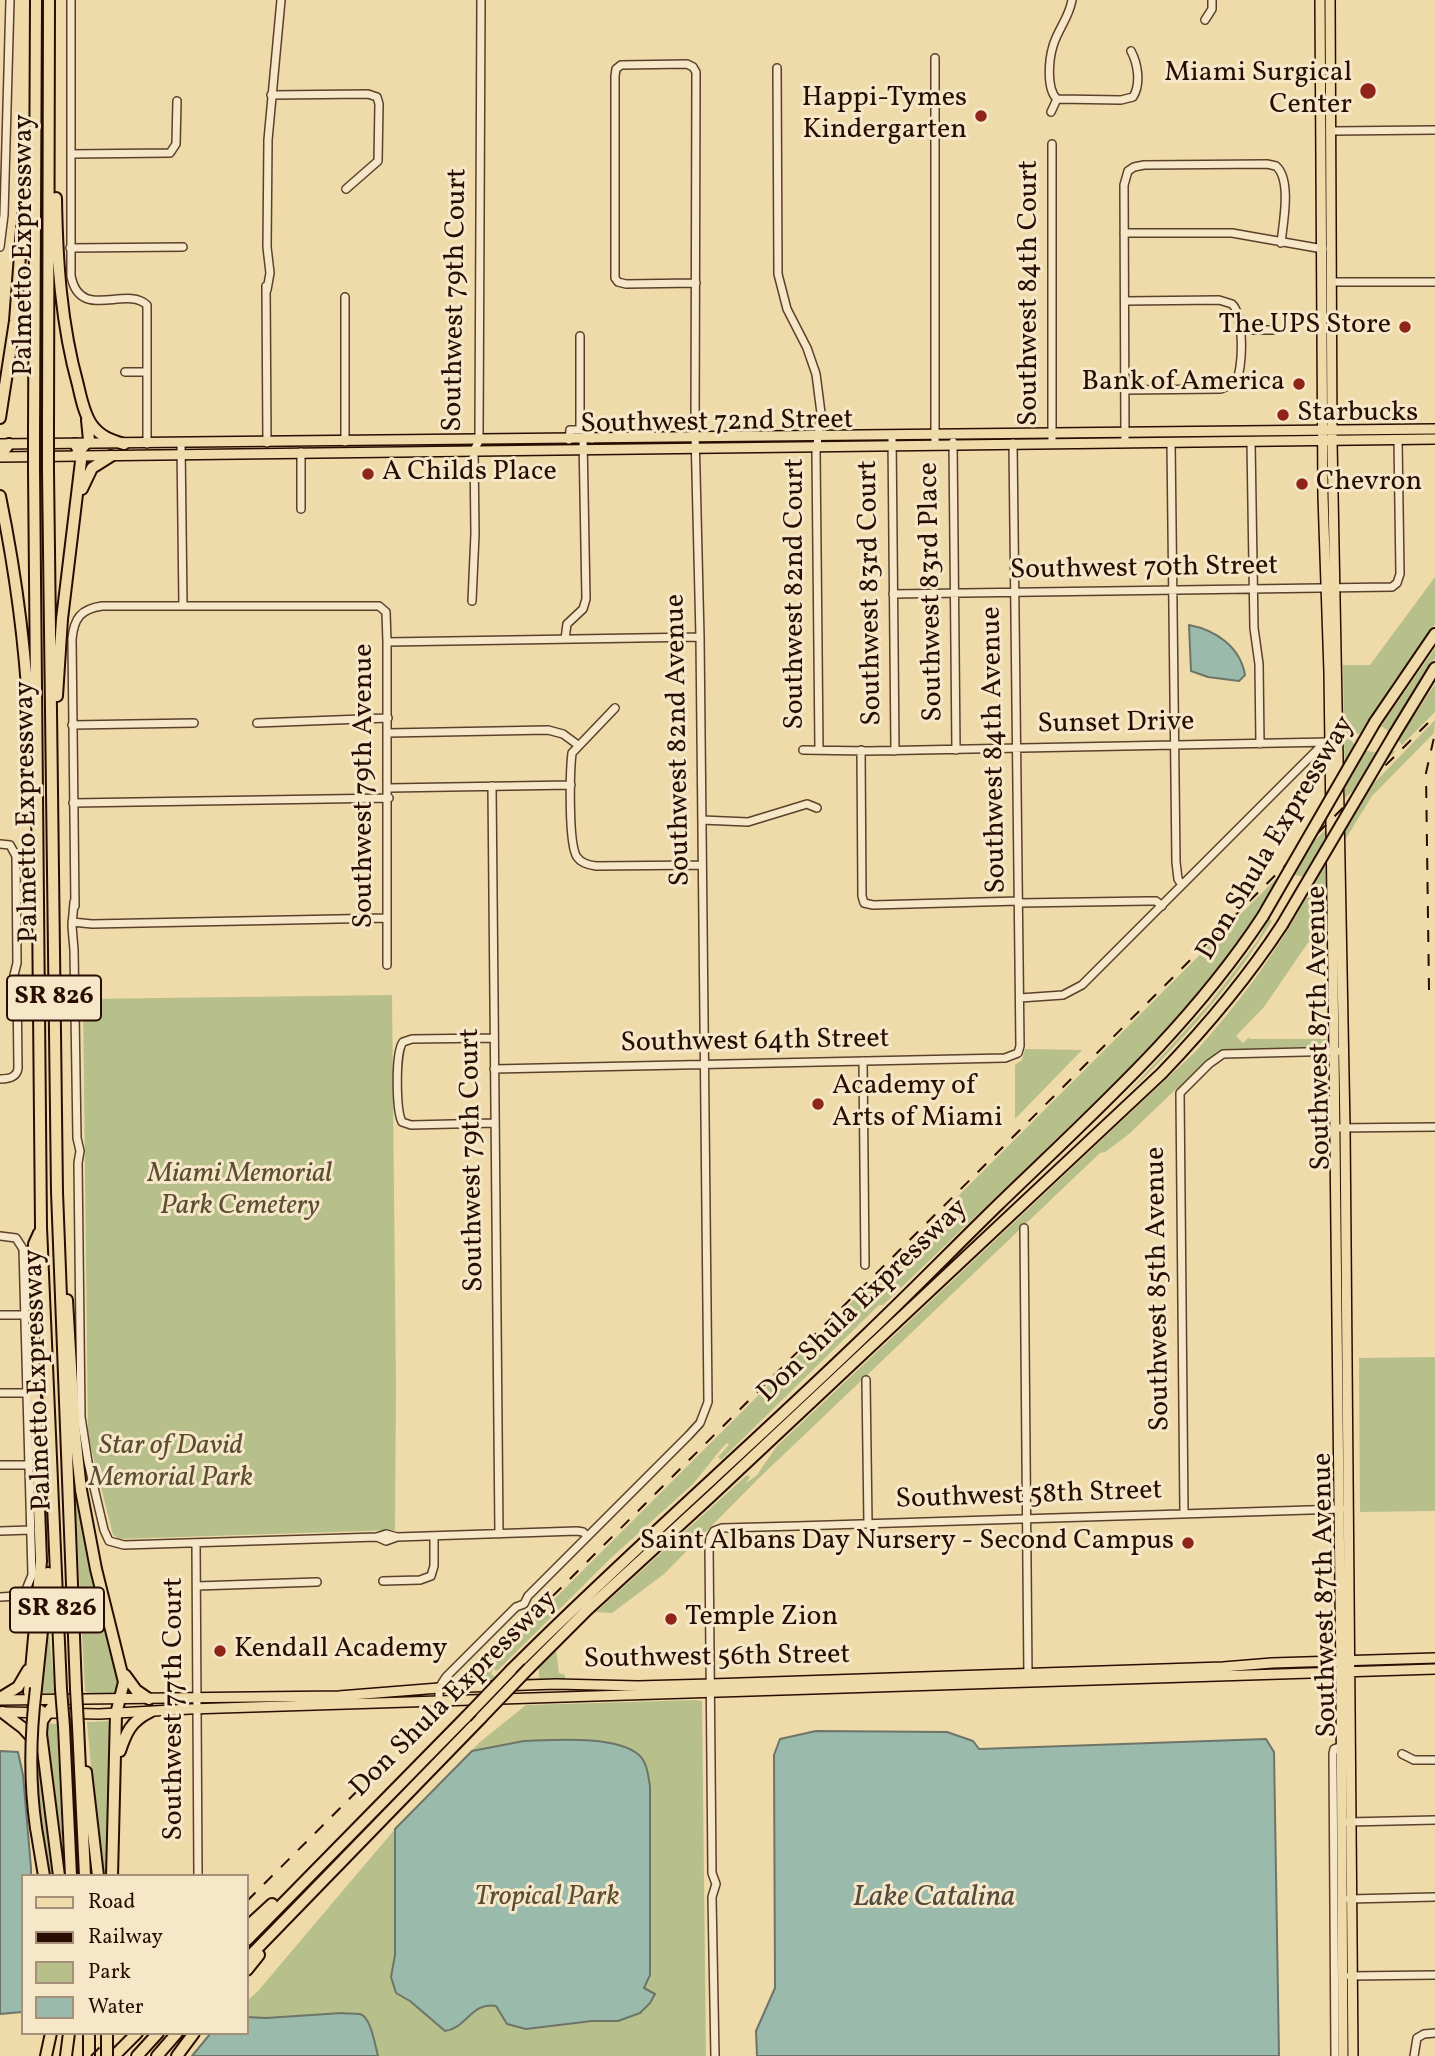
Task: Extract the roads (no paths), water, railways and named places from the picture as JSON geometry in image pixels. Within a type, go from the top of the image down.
[{"type":"highway","name":"Palmetto Expressway","points":[[36,0],[34,470],[41,1227],[59,1694],[64,1727],[71,1874]]},
{"type":"highway","name":"Palmetto Expressway","points":[[49,0],[48,470],[59,1281],[85,1874]]},
{"type":"highway","points":[[50,116],[55,141],[60,285],[75,376],[88,417],[89,434],[80,450],[78,498],[62,619],[57,697],[50,715]]},
{"type":"highway","points":[[0,416],[15,321],[30,126],[35,118]]},
{"type":"highway","points":[[88,417],[98,432],[124,444]]},
{"type":"highway","points":[[78,498],[89,472],[97,463],[111,456]]},
{"type":"highway","points":[[0,496],[22,612],[30,747],[37,767]]},
{"type":"highway","name":"Don Shula Expressway","points":[[248,1939],[581,1601],[865,1335],[1144,1063],[1199,1004],[1238,955],[1263,916],[1375,722],[1435,634]]},
{"type":"highway","name":"Don Shula Expressway","points":[[248,1958],[588,1609],[1163,1073],[1215,1018],[1282,925],[1435,668]]},
{"type":"highway","points":[[41,1227],[34,1244],[33,1302],[41,1561],[29,1692],[34,1706],[46,1714]]},
{"type":"highway","points":[[59,1281],[67,1301],[75,1434],[82,1497],[96,1569],[123,1673],[124,1687],[116,1714],[112,1874]]},
{"type":"highway","points":[[44,1874],[30,1760],[53,1532]]},
{"type":"highway","points":[[0,1699],[18,1687],[31,1665]]},
{"type":"highway","points":[[123,1673],[136,1690],[149,1699]]},
{"type":"highway","points":[[59,1694],[46,1714],[41,1734],[59,1874]]},
{"type":"highway","points":[[1,1712],[28,1731],[44,1760]]},
{"type":"highway","points":[[116,1755],[121,1750],[127,1730],[136,1720],[150,1712]]},
{"type":"highway","points":[[79,1742],[85,1759],[98,1874]]},
{"type":"highway","points":[[248,1926],[276,1901],[287,1898]]},
{"type":"highway","points":[[248,1969],[267,1940]]},
{"type":"highway","points":[[66,2056],[69,2035]]},
{"type":"highway","points":[[107,2035],[107,2056]]},
{"type":"highway","points":[[114,2056],[135,2035]]},
{"type":"highway","points":[[137,2056],[156,2035]]},
{"type":"highway","points":[[157,2056],[175,2035]]},
{"type":"highway","points":[[177,2056],[193,2035]]},
{"type":"highway","points":[[89,2036],[89,2056]]},
{"type":"main road","name":"Southwest 87th Avenue","points":[[1320,0],[1332,195],[1328,247],[1327,441],[1330,747],[1337,896],[1346,1660],[1342,1746],[1347,1976],[1344,2053]]},
{"type":"main road","name":"Southwest 87th Avenue","points":[[1325,57],[1330,0]]},
{"type":"main road","name":"Southwest 87th Avenue","points":[[1327,131],[1323,184],[1333,282],[1328,344]]},
{"type":"main road","points":[[1323,184],[1332,195]]},
{"type":"main road","name":"Southwest 72nd Street","points":[[266,448],[301,452],[474,450],[586,443],[1125,437],[1197,431],[1327,429],[1417,434],[1435,439]]},
{"type":"main road","name":"Southwest 72nd Street","points":[[1125,437],[1171,442],[1398,440],[1435,429]]},
{"type":"main road","points":[[1171,442],[1172,437],[1194,436],[1197,431]]},
{"type":"main road","name":"Southwest 72nd Street","points":[[3,451],[80,450],[124,444],[181,449],[266,448],[345,442],[569,440],[586,443]]},
{"type":"main road","points":[[147,444],[147,455]]},
{"type":"main road","name":"Southwest 72nd Street","points":[[80,450],[111,456],[147,455],[181,449]]},
{"type":"main road","name":"Southwest 87th Avenue","points":[[1329,589],[1338,662],[1330,747],[1337,896]]},
{"type":"main road","points":[[1329,672],[1338,662]]},
{"type":"main road","name":"Southwest 56th Street","points":[[1158,1674],[1346,1660],[1435,1658]]},
{"type":"main road","name":"Southwest 56th Street","points":[[1,1712],[116,1714],[711,1688],[1158,1674],[1435,1669]]},
{"type":"main road","name":"Southwest 87th Avenue","points":[[1345,1822],[1351,1757],[1346,1671]]},
{"type":"main road","name":"Southwest 56th Street","points":[[0,1699],[30,1700],[59,1694],[120,1699],[339,1696],[439,1688],[556,1684],[711,1688]]},
{"type":"main road","points":[[1342,1746],[1351,1757]]},
{"type":"street","points":[[0,247],[10,0]]},
{"type":"street","points":[[71,0],[72,282],[77,292],[85,298],[138,300],[145,303],[147,444]]},
{"type":"street","points":[[266,448],[265,258],[268,140],[281,0]]},
{"type":"street","name":"Southwest 79th Court","points":[[472,601],[475,534],[474,450],[479,441],[481,0]]},
{"type":"street","points":[[1057,99],[1051,90],[1052,51],[1068,16],[1072,0]]},
{"type":"street","points":[[1205,20],[1212,9],[1212,0]]},
{"type":"street","points":[[1057,99],[1124,100],[1133,97],[1137,87],[1137,68],[1131,51]]},
{"type":"street","points":[[935,58],[935,440]]},
{"type":"street","name":"Southwest 82nd Avenue","points":[[587,1536],[693,1431],[705,1413],[708,1393],[696,443],[696,283],[696,75],[693,66],[687,65],[626,65],[616,68],[614,271],[617,281],[628,284],[696,283]]},
{"type":"street","name":"Southwest 82nd Court","points":[[777,68],[778,274],[784,303],[816,373],[820,401],[819,749]]},
{"type":"street","points":[[271,95],[368,94],[377,97],[379,160],[346,189]]},
{"type":"street","points":[[1051,112],[1057,99]]},
{"type":"street","points":[[71,154],[163,154],[174,149],[177,139],[177,101]]},
{"type":"street","points":[[1327,131],[1435,130]]},
{"type":"street","name":"Southwest 84th Court","points":[[1052,144],[1052,438]]},
{"type":"street","points":[[1125,437],[1125,181],[1131,168],[1144,165],[1276,166],[1284,177],[1281,243]]},
{"type":"street","points":[[1124,233],[1232,233],[1307,247],[1328,247]]},
{"type":"street","points":[[70,248],[183,247]]},
{"type":"street","points":[[1333,282],[1435,282]]},
{"type":"street","points":[[345,297],[345,442]]},
{"type":"street","points":[[1125,301],[1219,300],[1233,304],[1239,313],[1240,330],[1240,372],[1235,383],[1218,390],[1125,390]]},
{"type":"street","points":[[1240,330],[1273,330]]},
{"type":"street","points":[[580,336],[580,429]]},
{"type":"street","points":[[125,372],[147,372]]},
{"type":"street","points":[[565,639],[567,624],[583,609],[586,599],[586,443],[590,430],[571,429],[569,440]]},
{"type":"street","name":"Southwest 84th Avenue","points":[[1013,438],[1020,998],[1020,1046],[1016,1055]]},
{"type":"street","name":"Southwest 83rd Place","points":[[953,439],[956,750]]},
{"type":"street","name":"Southwest 83rd Court","points":[[891,440],[895,751]]},
{"type":"street","name":"Southwest 70th Street","points":[[893,594],[1389,588],[1396,585],[1400,574],[1398,440]]},
{"type":"street","points":[[1171,442],[1176,866],[1182,885]]},
{"type":"street","points":[[1251,442],[1254,635],[1259,673],[1260,744]]},
{"type":"street","points":[[181,449],[183,606],[98,607],[83,612],[76,620],[72,639],[77,1138],[74,1152],[78,1163],[82,1428],[94,1489],[109,1541],[120,1545],[377,1538],[386,1541],[397,1537],[580,1531],[587,1536],[528,1596],[524,1604],[516,1607],[446,1677],[439,1688],[439,1701]]},
{"type":"street","points":[[301,452],[301,509]]},
{"type":"street","name":"Southwest 79th Avenue","points":[[183,606],[374,605],[384,608],[387,620],[389,788],[387,965]]},
{"type":"street","points":[[387,642],[700,637]]},
{"type":"street","points":[[615,709],[572,753],[572,846],[576,855],[584,863],[604,867],[702,865]]},
{"type":"street","points":[[257,723],[388,718]]},
{"type":"street","points":[[72,724],[194,723]]},
{"type":"street","points":[[388,733],[548,730],[563,734],[578,745]]},
{"type":"street","points":[[1307,743],[1313,747],[1315,753]]},
{"type":"street","name":"Sunset Drive","points":[[803,750],[895,751],[1307,743],[1330,747]]},
{"type":"street","points":[[1020,998],[1056,996],[1075,990],[1315,753],[1330,747]]},
{"type":"street","points":[[861,750],[864,903],[1156,901],[1162,906]]},
{"type":"street","points":[[389,788],[571,785]]},
{"type":"street","name":"Southwest 79th Court","points":[[492,786],[499,1534]]},
{"type":"street","points":[[73,803],[389,798]]},
{"type":"street","points":[[702,820],[748,822],[807,804],[817,807]]},
{"type":"street","points":[[0,844],[11,846],[16,856],[17,963],[14,975],[17,984],[18,1069],[13,1077],[0,1079]]},
{"type":"street","points":[[74,924],[387,918]]},
{"type":"street","points":[[494,1038],[412,1039],[403,1042],[398,1054],[398,1112],[402,1122],[411,1125],[495,1123]]},
{"type":"street","name":"Southwest 85th Avenue","points":[[1184,1514],[1179,1101],[1182,1090],[1223,1054],[1339,1051]]},
{"type":"street","name":"Southwest 64th Street","points":[[494,1069],[1005,1058],[1016,1055]]},
{"type":"street","points":[[863,1061],[865,1265]]},
{"type":"street","points":[[1340,1128],[1435,1127]]},
{"type":"street","points":[[1024,1228],[1028,1678]]},
{"type":"street","points":[[0,1236],[18,1240],[23,1249],[32,1577],[25,1592],[13,1597],[0,1597]]},
{"type":"street","points":[[0,1315],[24,1315]]},
{"type":"street","points":[[866,1380],[868,1524]]},
{"type":"street","points":[[0,1393],[26,1393]]},
{"type":"street","points":[[0,1465],[28,1465]]},
{"type":"street","name":"Southwest 58th Street","points":[[711,1688],[709,1544],[712,1532],[716,1529],[1344,1509]]},
{"type":"street","points":[[0,1531],[30,1531]]},
{"type":"street","points":[[383,1581],[421,1580],[431,1576],[435,1566],[434,1536]]},
{"type":"street","name":"Southwest 77th Court","points":[[196,1543],[198,1874]]},
{"type":"street","points":[[197,1586],[317,1582]]},
{"type":"street","points":[[711,1688],[712,1873],[716,1883],[712,1897],[715,2056]]},
{"type":"street","name":"Southwest 87th Avenue","points":[[1342,1746],[1334,1749],[1333,1754],[1344,2053]]},
{"type":"street","points":[[1402,1754],[1414,1760],[1435,1760]]},
{"type":"street","points":[[1345,1822],[1435,1820]]},
{"type":"street","points":[[1346,1899],[1435,1897]]},
{"type":"street","points":[[1347,1976],[1435,1975]]},
{"type":"street","points":[[1414,2056],[1417,2038],[1424,2034],[1435,2034]]},
{"type":"water","points":[[1189,625],[1217,635],[1232,648],[1245,675],[1239,681],[1208,677],[1191,671]]},
{"type":"water","name":"Lake Catalina","points":[[816,1731],[947,1732],[973,1741],[979,1749],[1266,1739],[1274,1752],[1279,2056],[757,2056],[756,2031],[775,1988],[774,1755],[780,1739]]},
{"type":"water","points":[[568,1740],[616,1744],[639,1755],[644,1761],[650,1786],[650,1975],[644,1988],[655,1994],[640,2013],[618,2021],[592,2021],[526,2029],[507,2024],[496,2006],[488,2006],[475,2011],[458,2026],[445,2031],[410,2001],[396,1993],[391,1977],[395,1955],[395,1829],[472,1751],[524,1741]]},
{"type":"water","points":[[0,1751],[18,1752],[23,1775],[31,1874],[21,1874],[21,2012],[0,2014]]},
{"type":"water","points":[[360,2014],[367,2020],[378,2056],[192,2056],[209,2035],[248,2035],[248,2017]]},
{"type":"railway","points":[[248,1900],[1435,716]]},
{"type":"railway","points":[[1429,990],[1426,773],[1435,733]]},
{"type":"railway","points":[[91,2056],[112,2035]]},
{"type":"place","name":"Miami Surgical Center","points":[[1368,91]]},
{"type":"place","name":"Happi-Tymes Kindergarten","points":[[981,116]]},
{"type":"place","name":"The UPS Store","points":[[1405,327]]},
{"type":"place","name":"Bank of America","points":[[1299,384]]},
{"type":"place","name":"Starbucks","points":[[1283,415]]},
{"type":"place","name":"A Childs Place","points":[[368,474]]},
{"type":"place","name":"Chevron","points":[[1302,484]]},
{"type":"place","name":"Academy of Arts of Miami","points":[[818,1104]]},
{"type":"place","name":"Saint Albans Day Nursery - Second Campus","points":[[1188,1543]]},
{"type":"place","name":"Temple Zion","points":[[671,1619]]},
{"type":"place","name":"Kendall Academy","points":[[220,1651]]},
{"type":"park label","name":"Miami Memorial Park Cemetery","points":[[240,1192]]},
{"type":"park label","name":"Star of David Memorial Park","points":[[171,1464]]},
{"type":"park label","name":"Tropical Park","points":[[547,1899]]}]
